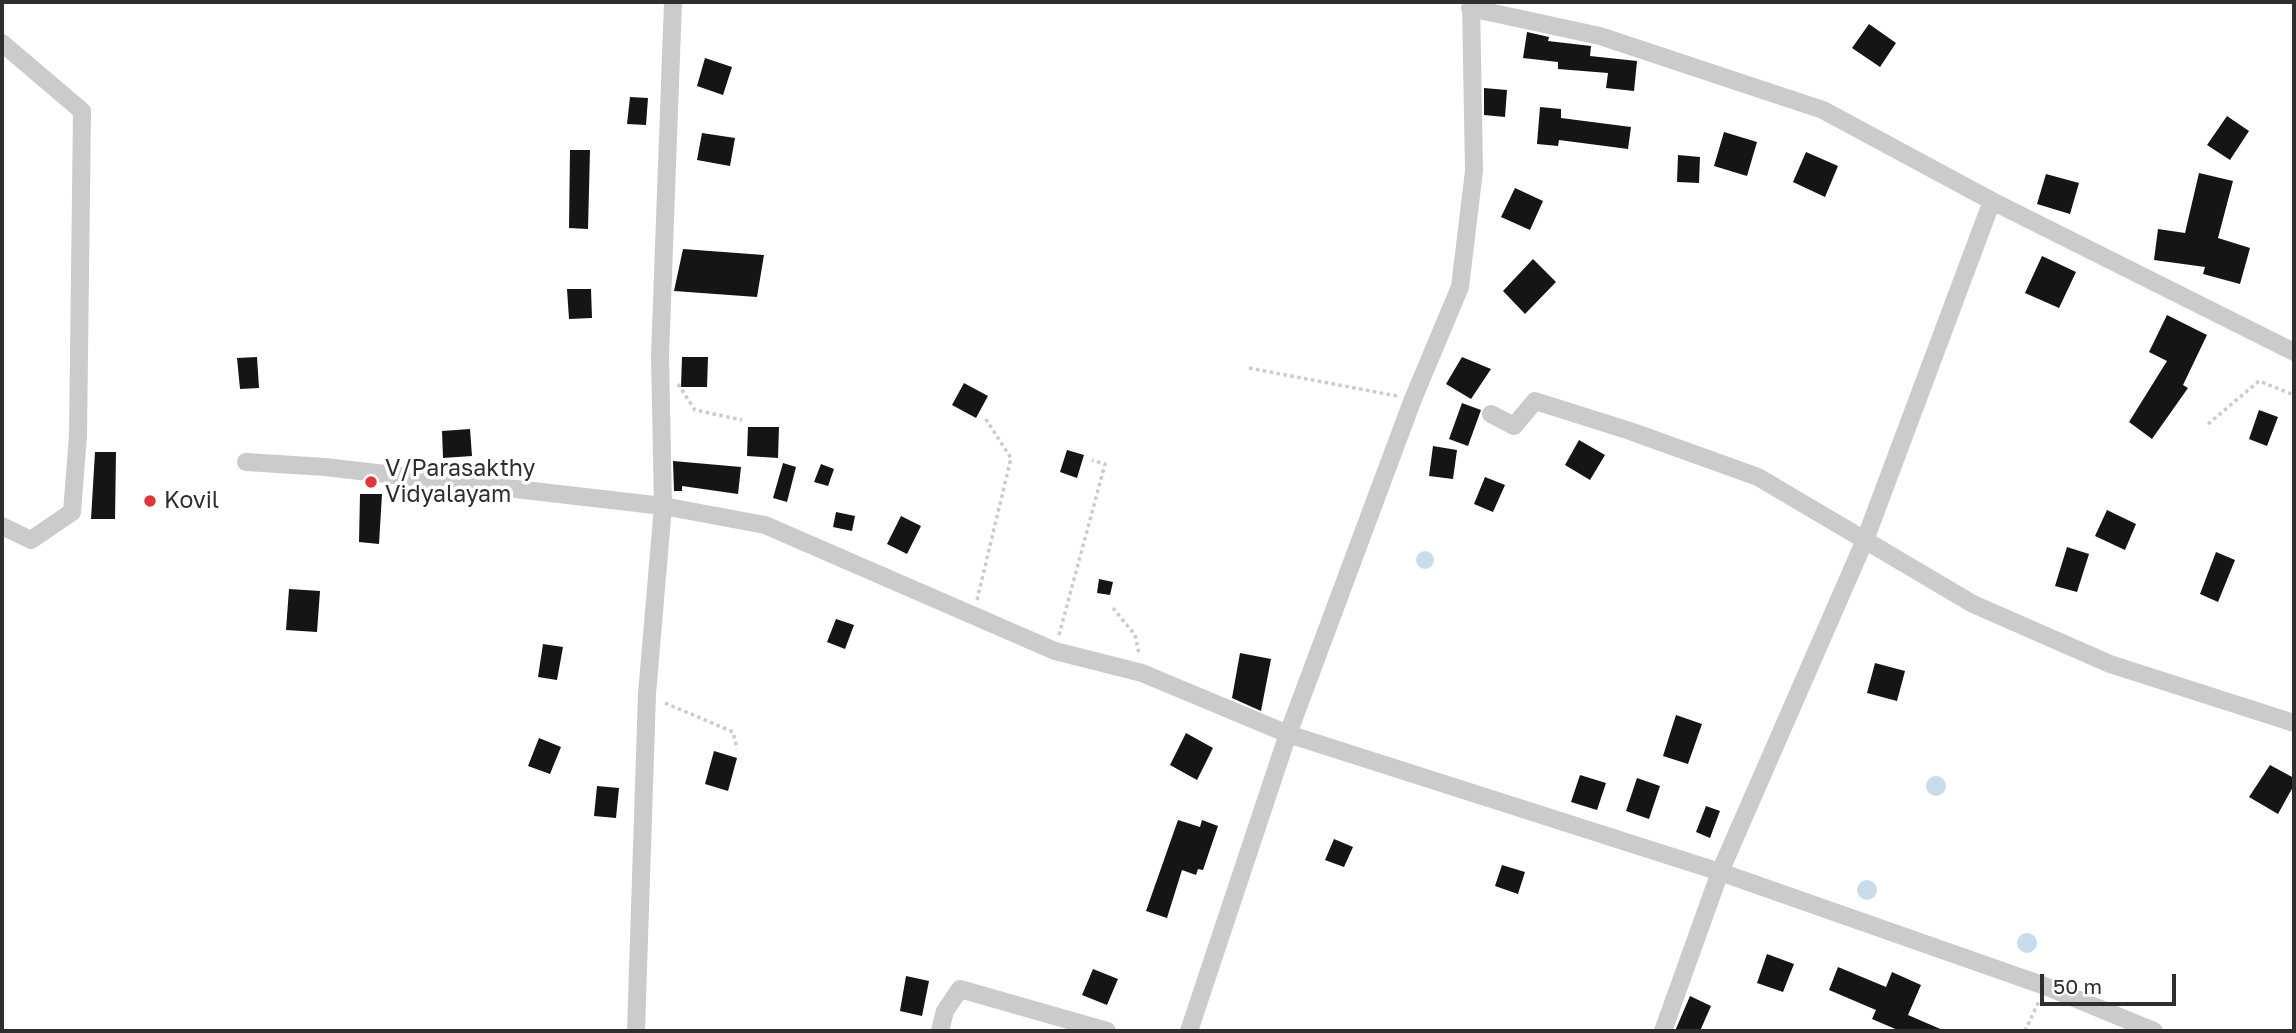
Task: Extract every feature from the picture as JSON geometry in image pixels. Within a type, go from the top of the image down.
[{"type":"street","points":[[636,1031],[647,694],[663,506],[660,356],[673,2]]},
{"type":"street","points":[[1189,1031],[1288,734],[1413,400],[1460,287],[1474,171],[1471,5],[1600,36],[1823,110],[1992,201],[2294,352]]},
{"type":"street","points":[[2,43],[82,111],[78,436],[72,512],[31,540],[2,526]]},
{"type":"street","points":[[1663,1031],[1720,872],[1865,540],[1992,201]]},
{"type":"street","points":[[1491,414],[1514,426],[1535,401],[1630,430],[1758,477],[1973,604],[2110,664],[2294,723]]},
{"type":"street","points":[[246,462],[325,467],[663,506],[765,525],[1055,651],[1143,673],[1288,734],[1720,872],[2045,986],[2154,1031]]},
{"type":"street","points":[[940,1031],[946,1011],[960,989],[1107,1031]]},
{"type":"path","points":[[660,356],[695,410],[742,420]]},
{"type":"path","points":[[1249,368],[1413,400]]},
{"type":"path","points":[[2208,424],[2259,381],[2294,395]]},
{"type":"path","points":[[973,615],[1011,458],[985,418]]},
{"type":"path","points":[[1055,651],[1105,464],[1092,460]]},
{"type":"path","points":[[1113,608],[1135,635],[1143,673]]},
{"type":"path","points":[[647,694],[733,732],[737,749]]},
{"type":"path","points":[[2025,1031],[2045,986]]},
{"type":"water","points":[[1421,551],[1429,551],[1434,560],[1432,567],[1421,569],[1416,564],[1416,556]]},
{"type":"water","points":[[1936,776],[1943,779],[1946,786],[1943,793],[1936,796],[1929,793],[1926,786],[1929,779]]},
{"type":"water","points":[[1867,880],[1874,883],[1877,890],[1874,897],[1867,900],[1860,897],[1857,890],[1860,883]]},
{"type":"water","points":[[2027,933],[2034,936],[2037,943],[2034,950],[2027,953],[2020,950],[2017,943],[2020,936]]},
{"type":"building","points":[[1869,24],[1896,43],[1880,67],[1852,48]]},
{"type":"building","points":[[1527,32],[1549,37],[1548,41],[1591,46],[1590,56],[1637,61],[1634,91],[1606,88],[1608,73],[1558,69],[1558,62],[1523,58]]},
{"type":"building","points":[[705,58],[732,67],[723,95],[697,86]]},
{"type":"building","points":[[1484,88],[1507,90],[1505,117],[1484,115]]},
{"type":"building","points":[[630,97],[648,98],[646,125],[627,124]]},
{"type":"building","points":[[1540,107],[1561,109],[1561,118],[1631,127],[1628,149],[1559,140],[1558,146],[1537,144]]},
{"type":"building","points":[[2227,116],[2249,131],[2230,160],[2207,145]]},
{"type":"building","points":[[1724,132],[1757,142],[1747,176],[1714,166]]},
{"type":"building","points":[[702,133],[735,138],[730,166],[697,160]]},
{"type":"building","points":[[570,150],[590,150],[588,229],[569,228]]},
{"type":"building","points":[[1806,152],[1838,166],[1825,197],[1793,182]]},
{"type":"building","points":[[1678,155],[1700,157],[1699,183],[1677,182]]},
{"type":"building","points":[[2199,173],[2233,181],[2218,238],[2250,248],[2240,284],[2203,274],[2205,267],[2154,260],[2158,229],[2185,233]]},
{"type":"building","points":[[2046,174],[2079,183],[2070,214],[2037,204]]},
{"type":"building","points":[[1515,188],[1543,201],[1530,230],[1501,217]]},
{"type":"building","points":[[683,249],[764,255],[757,297],[674,291]]},
{"type":"building","points":[[2042,256],[2076,272],[2059,308],[2025,293]]},
{"type":"building","points":[[1533,259],[1556,282],[1525,314],[1503,291]]},
{"type":"building","points":[[567,289],[591,289],[592,318],[569,319]]},
{"type":"building","points":[[2167,315],[2207,335],[2183,385],[2188,388],[2152,439],[2129,422],[2167,361],[2149,352]]},
{"type":"building","points":[[257,357],[259,388],[240,389],[237,358]]},
{"type":"building","points":[[682,357],[708,357],[707,387],[681,387]]},
{"type":"building","points":[[1462,357],[1491,369],[1471,399],[1446,384]]},
{"type":"building","points":[[964,383],[988,396],[976,418],[952,405]]},
{"type":"building","points":[[1462,403],[1481,410],[1468,446],[1449,439]]},
{"type":"building","points":[[2259,410],[2278,417],[2267,446],[2249,439]]},
{"type":"building","points":[[748,427],[779,427],[778,458],[747,456]]},
{"type":"building","points":[[470,429],[472,456],[443,458],[442,431]]},
{"type":"building","points":[[1579,440],[1605,455],[1590,480],[1565,465]]},
{"type":"building","points":[[1433,446],[1457,450],[1453,479],[1429,476]]},
{"type":"building","points":[[1067,450],[1084,455],[1077,478],[1060,472]]},
{"type":"building","points":[[95,452],[116,452],[115,519],[91,519]]},
{"type":"building","points":[[673,461],[741,467],[738,494],[682,486],[682,491],[674,491]]},
{"type":"building","points":[[783,463],[796,467],[787,502],[773,498]]},
{"type":"building","points":[[821,464],[834,469],[828,486],[814,482]]},
{"type":"building","points":[[1485,477],[1505,485],[1493,512],[1474,504]]},
{"type":"building","points":[[360,494],[382,494],[379,544],[359,542]]},
{"type":"building","points":[[2107,510],[2136,524],[2125,550],[2095,536]]},
{"type":"building","points":[[836,512],[855,516],[852,531],[833,527]]},
{"type":"building","points":[[901,516],[921,526],[907,554],[887,544]]},
{"type":"building","points":[[2067,547],[2089,554],[2077,592],[2055,586]]},
{"type":"building","points":[[2216,552],[2235,560],[2218,602],[2200,594]]},
{"type":"building","points":[[1099,579],[1113,582],[1110,595],[1097,593]]},
{"type":"building","points":[[289,589],[320,591],[317,632],[286,630]]},
{"type":"building","points":[[836,619],[854,625],[845,649],[827,642]]},
{"type":"building","points":[[543,644],[563,647],[557,680],[538,677]]},
{"type":"building","points":[[1240,653],[1271,659],[1261,711],[1232,698]]},
{"type":"building","points":[[1875,663],[1905,671],[1897,701],[1867,693]]},
{"type":"building","points":[[1676,715],[1702,724],[1688,764],[1663,756]]},
{"type":"building","points":[[1186,733],[1213,748],[1197,780],[1170,765]]},
{"type":"building","points":[[539,738],[561,747],[550,774],[528,766]]},
{"type":"building","points":[[714,751],[737,758],[728,791],[705,784]]},
{"type":"building","points":[[2270,765],[2294,778],[2294,785],[2278,814],[2249,797]]},
{"type":"building","points":[[1580,775],[1606,783],[1597,810],[1571,802]]},
{"type":"building","points":[[1637,778],[1660,786],[1649,819],[1626,811]]},
{"type":"building","points":[[597,786],[619,788],[616,818],[594,816]]},
{"type":"building","points":[[1706,806],[1720,811],[1710,838],[1696,832]]},
{"type":"building","points":[[1178,820],[1200,827],[1202,820],[1218,826],[1203,870],[1198,869],[1196,875],[1182,870],[1167,918],[1146,911]]},
{"type":"building","points":[[1334,839],[1353,847],[1344,867],[1325,860]]},
{"type":"building","points":[[1502,865],[1525,872],[1518,894],[1495,886]]},
{"type":"building","points":[[1767,954],[1794,964],[1783,992],[1757,983]]},
{"type":"building","points":[[1838,967],[1886,987],[1892,972],[1921,985],[1908,1015],[1945,1031],[1900,1031],[1872,1019],[1876,1010],[1829,990]]},
{"type":"building","points":[[1093,969],[1118,979],[1107,1005],[1082,995]]},
{"type":"building","points":[[906,976],[929,981],[922,1016],[900,1011]]},
{"type":"building","points":[[1690,996],[1711,1006],[1700,1031],[1675,1031]]},
{"type":"place","name":"V/Parasakthy Vidyalayam","points":[[371,482]]},
{"type":"place","name":"Kovil","points":[[150,501]]}]
